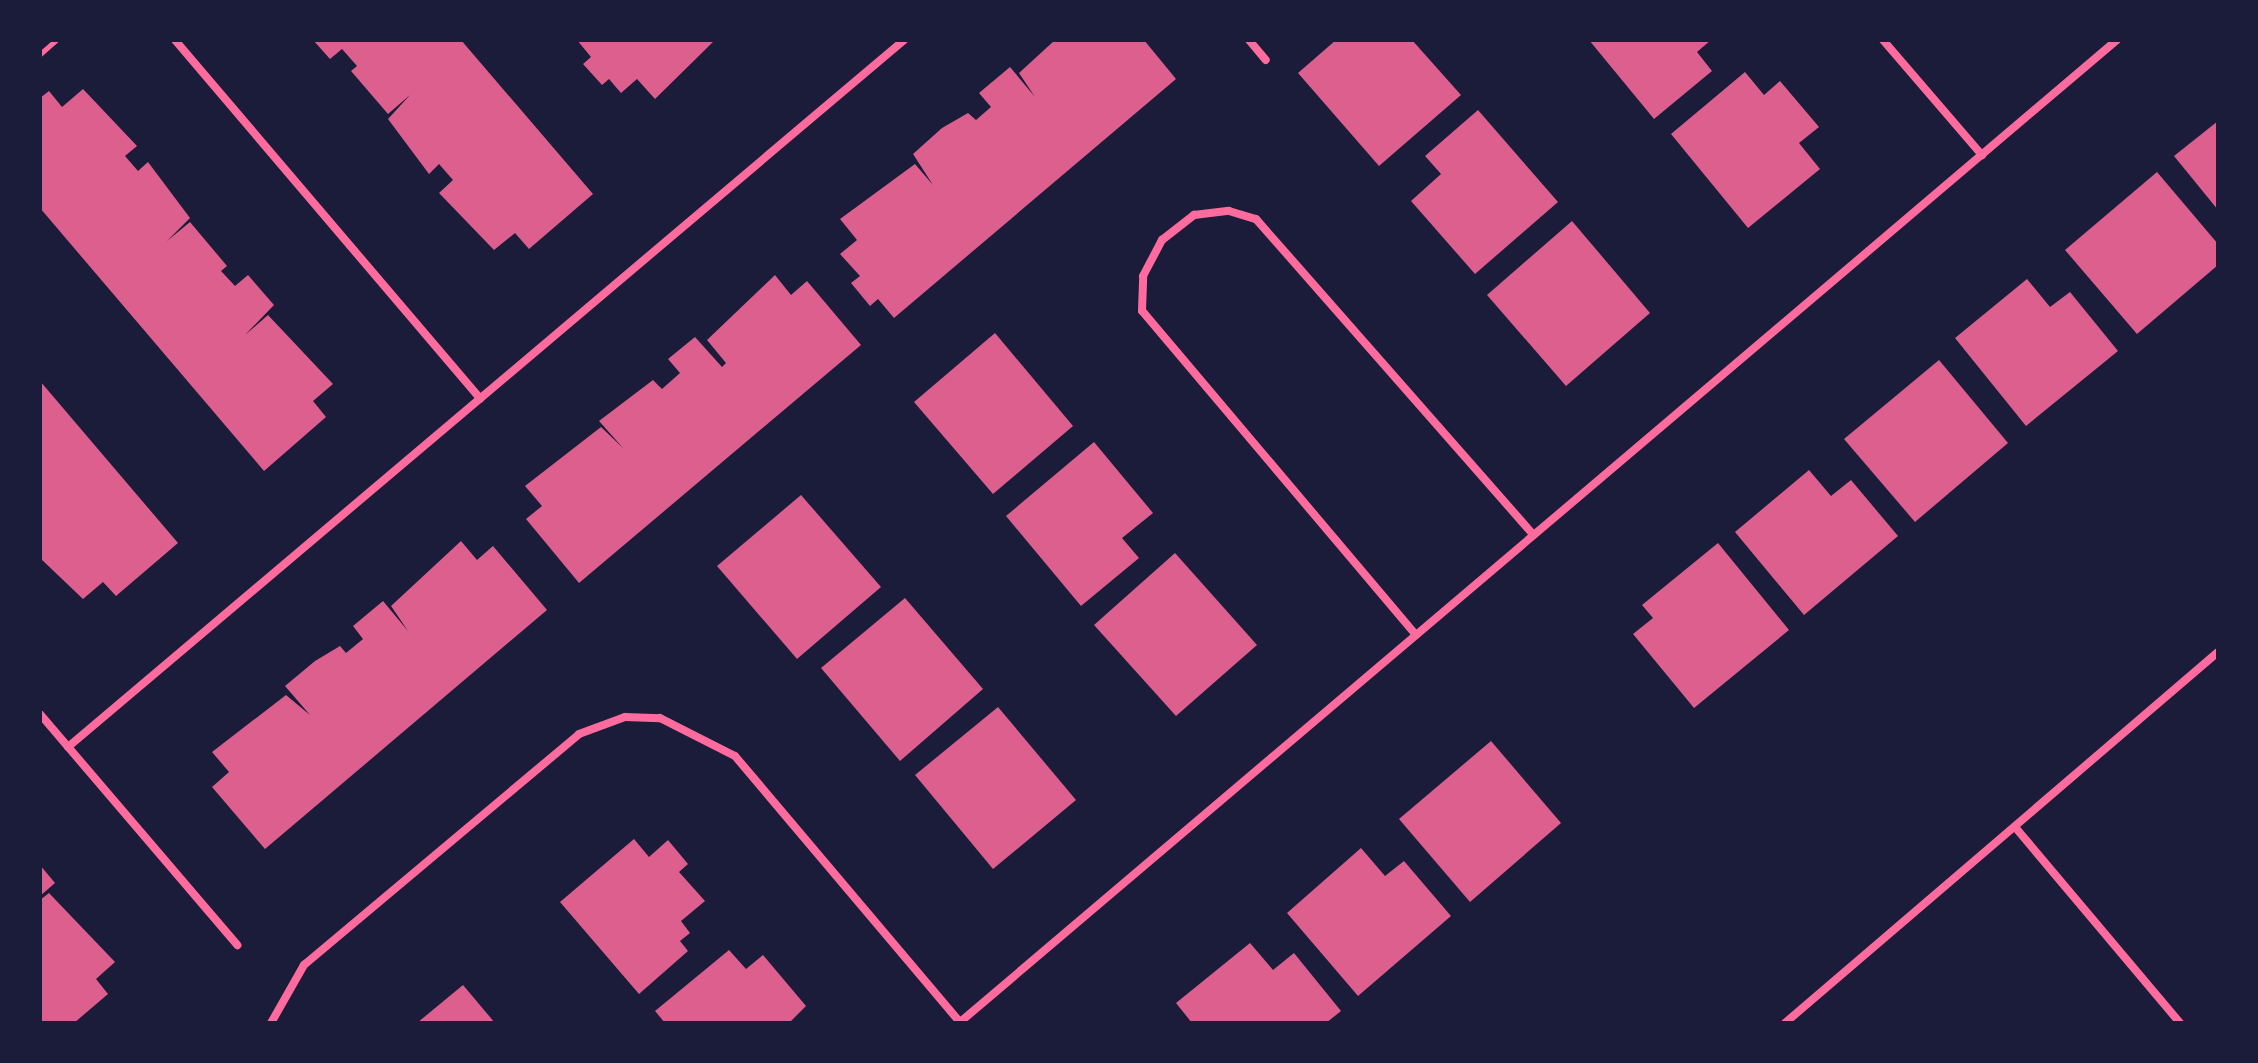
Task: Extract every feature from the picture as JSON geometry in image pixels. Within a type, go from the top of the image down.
[{"type":"street","points":[[175,40],[480,399]]},
{"type":"street","points":[[68,747],[904,40]]},
{"type":"street","points":[[1249,40],[1266,60]]},
{"type":"street","points":[[1883,40],[1982,155]]},
{"type":"street","points":[[271,1023],[304,965],[579,734],[625,717],[660,718],[735,756],[959,1022],[2117,40]]},
{"type":"street","points":[[1416,635],[1142,311],[1143,276],[1162,240],[1194,215],[1229,211],[1256,219],[1533,534]]},
{"type":"street","points":[[1785,1023],[2218,652]]},
{"type":"street","points":[[40,714],[237,945]]},
{"type":"street","points":[[2015,827],[2180,1023]]},
{"type":"path","points":[[40,54],[56,40]]},
{"type":"building","points":[[313,40],[461,40],[593,194],[529,249],[515,233],[494,250],[439,193],[453,180],[439,164],[429,174],[388,119],[410,95],[388,114],[351,71],[357,66],[342,49],[330,59]]},
{"type":"building","points":[[577,40],[715,40],[655,99],[637,79],[621,93],[609,79],[602,85],[583,64],[591,57]]},
{"type":"building","points":[[1055,40],[1144,40],[1176,79],[894,318],[878,299],[870,306],[851,283],[860,276],[840,254],[857,240],[840,219],[915,164],[933,185],[913,154],[942,128],[968,113],[976,120],[991,107],[979,93],[1010,67],[1035,97],[1019,73]]},
{"type":"building","points":[[1336,40],[1412,40],[1461,95],[1379,166],[1298,73]]},
{"type":"building","points":[[1589,40],[1711,40],[1697,52],[1712,71],[1654,119]]},
{"type":"building","points":[[1745,72],[1764,95],[1780,81],[1819,127],[1799,143],[1820,169],[1748,228],[1671,134]]},
{"type":"building","points":[[83,89],[137,146],[125,156],[138,171],[148,162],[190,218],[167,241],[190,222],[227,266],[221,271],[235,286],[248,275],[274,305],[245,335],[268,315],[333,384],[313,401],[326,417],[264,471],[40,208],[40,98],[49,91],[62,107]]},
{"type":"building","points":[[1478,110],[1558,202],[1475,274],[1411,201],[1441,174],[1425,156]]},
{"type":"building","points":[[2218,121],[2218,210],[2174,156]]},
{"type":"building","points":[[2157,172],[2218,244],[2218,265],[2137,334],[2065,250]]},
{"type":"building","points":[[1572,221],[1650,313],[1566,386],[1487,295]]},
{"type":"building","points":[[775,275],[791,295],[807,281],[861,345],[579,583],[526,519],[542,506],[525,486],[601,427],[623,448],[599,421],[653,380],[662,389],[680,373],[668,359],[695,337],[722,367],[726,363],[707,340]]},
{"type":"building","points":[[2027,279],[2050,307],[2070,292],[2118,351],[2026,426],[1955,338]]},
{"type":"building","points":[[995,333],[1073,426],[993,494],[914,402]]},
{"type":"building","points":[[1939,360],[2008,443],[1915,522],[1844,439]]},
{"type":"building","points":[[40,381],[178,543],[116,596],[103,582],[83,599],[40,558]]},
{"type":"building","points":[[1094,442],[1153,513],[1122,538],[1139,558],[1081,606],[1006,516]]},
{"type":"building","points":[[1809,470],[1831,496],[1851,480],[1898,536],[1804,615],[1735,532]]},
{"type":"building","points":[[801,495],[881,587],[797,659],[717,566]]},
{"type":"building","points":[[461,541],[477,560],[493,546],[547,610],[265,849],[212,787],[229,772],[212,752],[286,695],[310,715],[285,686],[315,661],[340,646],[346,653],[363,639],[353,626],[383,601],[408,631],[391,606]]},
{"type":"building","points":[[1718,543],[1789,630],[1694,708],[1633,634],[1653,618],[1642,605]]},
{"type":"building","points":[[1175,553],[1257,645],[1176,716],[1094,625]]},
{"type":"building","points":[[905,598],[983,689],[900,761],[821,668]]},
{"type":"building","points":[[998,707],[1076,800],[993,869],[915,775]]},
{"type":"building","points":[[1491,741],[1561,823],[1470,902],[1399,819]]},
{"type":"building","points":[[634,839],[649,857],[668,840],[688,864],[679,872],[705,901],[681,921],[690,933],[680,941],[688,951],[639,994],[560,902]]},
{"type":"building","points":[[1361,848],[1385,876],[1404,861],[1451,916],[1358,996],[1287,913]]},
{"type":"building","points":[[40,865],[55,883],[40,896]]},
{"type":"building","points":[[49,893],[115,962],[96,979],[108,994],[74,1023],[40,1023],[40,900]]},
{"type":"building","points":[[1250,943],[1273,970],[1294,953],[1341,1011],[1326,1023],[1192,1023],[1176,1003]]},
{"type":"building","points":[[729,950],[746,969],[763,955],[806,1006],[789,1023],[665,1023],[655,1011]]},
{"type":"building","points":[[463,985],[495,1023],[417,1023]]}]
